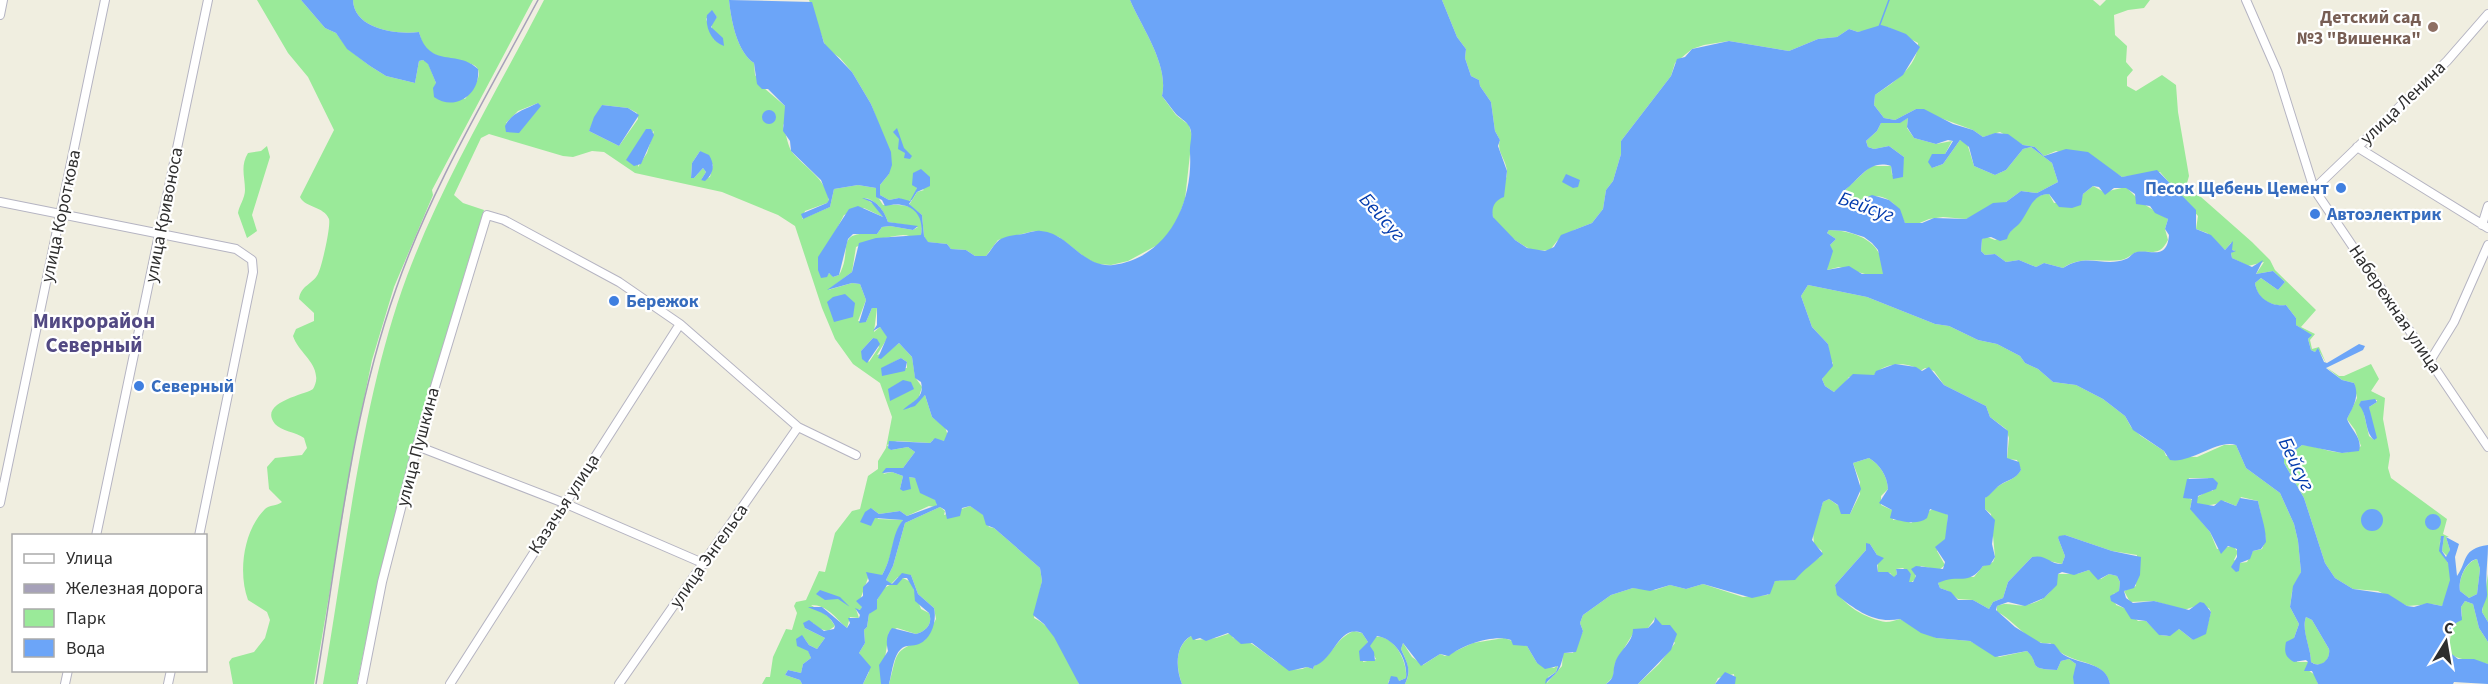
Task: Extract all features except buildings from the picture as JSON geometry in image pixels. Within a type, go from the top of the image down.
[{"type":"street","points":[[0,15],[3,0]]},
{"type":"street","name":"улица Короткова","points":[[0,503],[105,0]]},
{"type":"street","name":"улица Кривоноса","points":[[96,534],[208,0]]},
{"type":"street","name":"Набережная улица","points":[[2246,0],[2277,71],[2314,189],[2488,447]]},
{"type":"street","name":"улица Ленина","points":[[2314,189],[2447,61],[2488,14]]},
{"type":"street","points":[[2357,147],[2485,227],[2488,206]]},
{"type":"street","points":[[0,202],[237,249],[251,258],[253,272],[198,534]]},
{"type":"street","name":"улица Пушкина","points":[[362,684],[382,582],[417,446],[487,215],[504,220],[599,269],[680,324]]},
{"type":"street","points":[[2430,361],[2454,322],[2488,245]]},
{"type":"street","points":[[680,324],[798,427],[856,455]]},
{"type":"street","name":"Казачья улица","points":[[450,684],[680,324]]},
{"type":"street","name":"улица Энгельса","points":[[619,684],[705,564],[798,427]]},
{"type":"street","points":[[417,446],[564,503],[705,564]]},
{"type":"green space","points":[[257,0],[301,0],[325,28],[336,33],[348,49],[386,76],[415,83],[419,61],[423,60],[428,63],[436,83],[465,99],[476,83],[479,73],[476,66],[435,55],[424,46],[419,32],[388,31],[368,24],[355,10],[353,0],[533,0],[432,190],[433,195],[394,287],[372,360],[355,443],[314,684],[233,684],[229,662],[232,658],[254,652],[265,638],[270,620],[267,612],[248,600],[243,577],[247,540],[252,529],[265,509],[282,502],[269,489],[267,467],[275,458],[302,455],[307,448],[304,438],[275,424],[271,416],[278,405],[313,389],[316,383],[313,366],[293,336],[296,329],[314,321],[314,313],[299,299],[304,288],[316,278],[320,270],[329,219],[323,212],[302,201],[300,197],[334,130],[308,77],[288,53]]},
{"type":"green space","points":[[544,0],[729,0],[731,17],[739,44],[754,63],[755,75],[764,88],[785,106],[783,126],[791,150],[814,174],[827,193],[829,201],[805,211],[802,219],[830,207],[834,189],[858,185],[876,188],[876,194],[883,205],[912,208],[920,218],[922,225],[919,236],[891,237],[856,247],[852,272],[828,290],[852,283],[860,284],[866,300],[858,321],[866,322],[872,308],[877,308],[874,332],[880,327],[888,337],[877,355],[888,352],[899,343],[912,357],[915,377],[922,387],[918,400],[908,410],[925,395],[932,417],[945,427],[948,436],[945,441],[933,440],[930,443],[897,441],[887,445],[891,450],[908,447],[915,452],[903,468],[889,469],[883,474],[892,472],[903,476],[900,489],[909,477],[915,478],[938,503],[935,507],[929,506],[907,516],[900,511],[879,514],[871,508],[878,519],[903,520],[886,568],[882,575],[868,578],[860,600],[861,610],[856,609],[859,618],[850,617],[847,628],[827,610],[811,605],[829,617],[835,626],[828,631],[820,629],[813,623],[805,628],[825,638],[817,649],[809,645],[804,638],[811,658],[803,664],[801,673],[788,670],[785,675],[800,680],[802,684],[762,684],[766,677],[770,677],[773,657],[786,629],[792,630],[797,613],[794,606],[796,602],[806,600],[819,571],[825,572],[835,533],[852,511],[860,509],[868,476],[878,469],[878,461],[886,448],[892,417],[880,383],[853,364],[835,339],[822,308],[795,226],[778,215],[722,192],[635,173],[604,152],[592,151],[573,157],[563,156],[489,134],[481,138],[454,195],[463,203],[484,210],[431,387],[399,505],[357,684],[323,684],[356,477],[366,425],[391,324],[407,276],[437,205]],"holes":[[[712,11],[717,17],[711,23],[714,40],[706,19]],[[538,103],[521,130],[506,123],[518,111]],[[602,105],[628,108],[637,113],[638,119],[619,146],[589,131]],[[654,131],[647,153],[638,167],[639,143]],[[700,151],[713,165],[710,177],[701,180],[706,172],[703,168],[694,178],[691,177],[692,163]],[[864,198],[879,206],[888,222],[918,227],[913,230],[890,226],[882,227],[877,234],[854,235],[847,244],[839,275],[833,277],[831,273],[827,274],[829,244],[844,215],[864,208],[883,217],[875,205]],[[873,338],[879,347],[869,362],[861,351]],[[901,358],[907,362],[907,368],[881,369]]]},
{"type":"green space","points":[[809,0],[1130,0],[1158,59],[1162,72],[1162,96],[1176,115],[1189,125],[1192,136],[1185,199],[1176,224],[1163,242],[1128,261],[1111,265],[1097,264],[1059,237],[1034,231],[998,240],[986,256],[975,256],[966,250],[951,249],[947,244],[927,242],[924,236],[922,215],[909,205],[913,199],[907,202],[899,198],[889,200],[880,195],[880,185],[889,174],[883,136],[871,104],[852,72],[840,58],[826,48]],"holes":[[[915,185],[924,190],[917,192],[913,198],[917,188]]]},
{"type":"green space","points":[[1442,0],[2093,0],[2100,6],[2106,0],[2150,0],[2144,8],[2114,15],[2115,35],[2127,46],[2126,62],[2133,70],[2127,77],[2127,86],[2136,91],[2162,75],[2176,85],[2178,112],[2189,176],[2185,190],[2201,197],[2252,242],[2270,260],[2275,270],[2316,310],[2301,327],[2315,334],[2310,340],[2312,349],[2319,347],[2326,363],[2318,349],[2315,352],[2311,350],[2308,339],[2311,335],[2296,325],[2296,318],[2286,305],[2275,305],[2266,301],[2256,289],[2255,283],[2261,278],[2278,290],[2285,282],[2273,271],[2256,274],[2264,262],[2248,266],[2232,258],[2231,253],[2235,250],[2232,250],[2231,243],[2225,250],[2207,233],[2196,229],[2198,216],[2160,172],[2122,177],[2103,165],[2056,151],[2044,156],[2035,147],[2023,145],[2000,132],[1983,137],[1973,130],[1916,109],[1895,120],[1884,118],[1874,105],[1875,95],[1897,80],[1909,67],[1917,52],[1918,43],[1888,27],[1858,32],[1849,29],[1837,37],[1818,39],[1789,51],[1729,41],[1692,49],[1675,63],[1671,76],[1621,141],[1621,154],[1613,181],[1606,190],[1603,209],[1592,223],[1574,230],[1557,241],[1550,250],[1530,249],[1505,232],[1492,215],[1492,209],[1505,181],[1507,171],[1499,148],[1500,140],[1495,131],[1491,102],[1480,86],[1479,80],[1471,76],[1465,58],[1466,49],[1457,37]]},
{"type":"green space","points":[[1908,118],[1907,128],[1914,138],[1936,144],[1952,141],[1945,154],[1932,157],[1932,168],[1943,164],[1960,140],[1967,143],[1974,166],[1995,175],[2006,170],[2023,149],[2031,147],[2052,163],[2058,182],[2037,193],[2021,191],[2006,202],[1966,219],[1943,217],[1929,219],[1915,225],[1905,223],[1897,208],[1884,198],[1867,196],[1857,202],[1845,199],[1845,190],[1871,166],[1891,166],[1892,175],[1902,169],[1904,157],[1889,146],[1874,149],[1868,147],[1866,141],[1877,131],[1881,123],[1899,123]]},
{"type":"green space","points":[[267,146],[270,157],[252,215],[257,231],[247,238],[238,213],[245,193],[244,162],[248,153],[261,151]]},
{"type":"green space","points":[[2093,186],[2104,192],[2126,187],[2142,203],[2168,219],[2165,229],[2168,240],[2165,245],[2159,251],[2138,252],[2121,260],[2084,261],[2063,268],[2044,263],[2036,267],[2019,260],[2006,262],[1995,254],[1985,255],[1981,251],[1982,239],[1987,237],[1995,240],[2008,233],[2027,207],[2037,198],[2049,194],[2054,203],[2081,200],[2083,194]]},
{"type":"green space","points":[[1829,230],[1850,233],[1867,240],[1879,254],[1883,274],[1865,274],[1839,267],[1827,270],[1830,245],[1836,239],[1827,233]]},
{"type":"green space","points":[[1808,285],[1867,297],[1935,324],[1949,326],[1978,340],[1997,344],[2020,356],[2025,363],[2038,369],[2053,382],[2076,385],[2103,399],[2125,416],[2131,427],[2141,436],[2164,451],[2166,456],[2197,457],[2224,445],[2236,445],[2246,468],[2280,493],[2294,524],[2301,572],[2292,592],[2290,607],[2299,624],[2294,638],[2297,662],[2308,662],[2308,670],[2315,675],[2318,684],[2110,684],[2108,677],[2098,668],[2065,655],[2050,643],[2036,641],[2029,637],[1997,612],[1997,606],[2026,605],[2038,601],[2051,591],[2057,574],[2077,574],[2089,570],[2101,579],[2109,574],[2117,576],[2120,582],[2119,592],[2113,594],[2116,605],[2124,608],[2138,621],[2146,621],[2160,635],[2167,636],[2179,629],[2193,640],[2206,631],[2211,612],[2209,608],[2196,606],[2184,610],[2154,601],[2130,602],[2124,591],[2136,586],[2137,555],[2112,551],[2065,535],[2058,538],[2065,556],[2062,564],[2032,557],[2008,582],[2003,598],[1993,602],[1989,609],[1973,600],[1958,599],[1940,588],[1938,583],[1948,577],[1974,577],[1983,566],[1993,562],[1995,557],[1991,514],[1985,509],[1985,498],[2021,470],[2017,460],[2007,459],[2009,438],[2006,429],[1990,417],[1986,406],[1944,385],[1934,371],[1925,368],[1920,371],[1909,365],[1896,364],[1883,368],[1874,375],[1849,377],[1841,388],[1834,392],[1825,386],[1822,379],[1833,363],[1829,359],[1828,344],[1812,327],[1801,296]],"holes":[[[2189,478],[2208,478],[2213,491],[2209,490],[2196,498],[2196,503],[2211,505],[2224,501],[2236,506],[2241,497],[2258,501],[2266,539],[2262,549],[2253,551],[2247,562],[2240,563],[2234,560],[2238,552],[2233,546],[2217,549],[2210,532],[2190,508],[2192,500],[2184,495]]]},
{"type":"green space","points":[[2371,364],[2379,379],[2371,391],[2385,398],[2383,419],[2390,455],[2388,468],[2391,478],[2447,519],[2443,534],[2449,537],[2446,537],[2450,550],[2448,557],[2442,551],[2444,536],[2440,541],[2440,548],[2450,568],[2451,579],[2442,606],[2432,604],[2407,606],[2378,591],[2353,589],[2335,578],[2325,563],[2304,498],[2284,463],[2284,459],[2302,445],[2340,453],[2361,446],[2355,430],[2347,419],[2357,398],[2354,383],[2342,380],[2326,367],[2339,376]],"holes":[[[2377,400],[2369,407],[2374,440],[2369,436],[2361,401]]]},
{"type":"green space","points":[[1869,458],[1880,467],[1886,479],[1888,489],[1881,496],[1881,505],[1892,510],[1893,520],[1903,519],[1911,523],[1934,508],[1948,515],[1946,539],[1937,551],[1945,565],[1939,570],[1921,566],[1915,573],[1916,579],[1910,583],[1908,580],[1911,574],[1903,568],[1896,569],[1897,574],[1894,578],[1890,573],[1878,572],[1877,555],[1870,544],[1866,545],[1866,550],[1835,585],[1842,599],[1855,610],[1879,621],[1900,619],[1936,638],[1970,641],[1999,657],[2027,651],[2037,667],[2057,670],[2061,661],[2069,659],[2076,664],[2074,684],[1735,684],[1734,674],[1718,678],[1715,684],[1638,684],[1659,664],[1675,643],[1655,618],[1648,628],[1634,632],[1615,663],[1613,677],[1606,684],[1405,684],[1408,671],[1401,649],[1403,643],[1412,657],[1423,665],[1440,654],[1445,656],[1473,643],[1504,638],[1527,646],[1537,663],[1554,668],[1558,665],[1556,672],[1548,677],[1547,683],[1562,666],[1563,653],[1573,653],[1583,631],[1580,623],[1583,615],[1611,595],[1633,588],[1655,590],[1670,585],[1686,589],[1703,584],[1743,597],[1768,595],[1775,581],[1795,579],[1803,569],[1820,557],[1822,551],[1814,544],[1813,532],[1823,502],[1829,499],[1850,514],[1860,494],[1860,482],[1853,463]]},
{"type":"green space","points":[[970,506],[984,515],[989,527],[994,528],[1040,568],[1042,581],[1034,618],[1049,629],[1056,638],[1079,684],[889,684],[898,654],[901,650],[925,640],[936,619],[934,608],[918,594],[911,575],[898,577],[891,584],[886,580],[893,566],[905,523],[940,507],[945,511],[944,515]]},
{"type":"green space","points":[[2477,559],[2480,569],[2477,594],[2469,598],[2460,591],[2460,582],[2463,572]]},
{"type":"green space","points":[[2488,574],[2488,622],[2482,612]]},
{"type":"green space","points":[[903,578],[911,582],[921,609],[929,613],[930,623],[926,629],[916,634],[897,628],[889,632],[881,684],[863,684],[869,672],[859,653],[865,643],[864,630],[867,627],[869,614],[884,588]]},
{"type":"green space","points":[[2465,601],[2473,604],[2479,628],[2488,642],[2488,664],[2461,659],[2448,652],[2452,628],[2462,616],[2461,607]]},
{"type":"green space","points":[[2306,617],[2312,620],[2329,649],[2327,660],[2322,664],[2311,662],[2305,634]]},
{"type":"green space","points":[[1354,631],[1362,633],[1368,642],[1363,662],[1376,659],[1369,646],[1374,637],[1388,639],[1402,657],[1406,678],[1399,681],[1389,680],[1388,684],[1182,684],[1180,678],[1179,652],[1191,636],[1196,640],[1216,638],[1231,633],[1233,638],[1250,643],[1286,667],[1313,669],[1342,638]]},
{"type":"water","points":[[301,0],[353,0],[360,18],[368,24],[388,31],[419,32],[430,51],[437,55],[470,63],[478,69],[475,86],[471,93],[458,101],[442,101],[434,97],[433,88],[436,83],[428,64],[423,60],[419,61],[415,83],[386,76],[347,49],[336,33],[325,28]]},
{"type":"water","name":"Бейсуг","points":[[729,0],[812,2],[824,43],[852,72],[871,104],[891,152],[892,165],[889,174],[880,185],[880,195],[889,200],[899,198],[910,201],[917,188],[912,185],[913,173],[921,169],[930,177],[930,186],[917,192],[909,204],[922,215],[924,236],[928,242],[947,244],[951,249],[966,250],[975,256],[986,256],[1002,238],[1041,231],[1060,238],[1093,261],[1113,265],[1149,252],[1162,240],[1181,209],[1190,172],[1190,129],[1162,96],[1162,72],[1158,59],[1130,0],[1442,0],[1457,37],[1466,49],[1465,58],[1471,76],[1479,80],[1480,86],[1491,102],[1495,131],[1500,140],[1498,146],[1507,171],[1504,197],[1494,204],[1493,217],[1515,240],[1527,248],[1545,251],[1554,247],[1561,235],[1592,223],[1603,209],[1606,190],[1613,181],[1621,154],[1621,141],[1671,76],[1677,59],[1685,57],[1692,49],[1729,41],[1789,51],[1818,39],[1837,37],[1849,29],[1858,32],[1881,25],[1888,27],[1906,34],[1920,47],[1903,75],[1875,95],[1874,105],[1884,118],[1895,120],[1916,109],[1924,109],[1953,124],[1973,130],[1983,137],[1995,133],[2008,134],[2023,145],[2035,147],[2044,156],[2066,149],[2088,152],[2122,177],[2157,170],[2196,210],[2196,229],[2211,235],[2225,250],[2233,241],[2232,250],[2236,251],[2231,253],[2232,258],[2252,267],[2263,260],[2256,274],[2273,271],[2285,282],[2278,290],[2261,278],[2255,283],[2262,297],[2270,303],[2286,305],[2296,318],[2296,325],[2312,335],[2308,339],[2311,350],[2315,352],[2318,348],[2324,362],[2327,363],[2359,344],[2365,346],[2363,350],[2326,368],[2342,380],[2354,383],[2356,388],[2356,397],[2347,419],[2358,438],[2359,451],[2342,453],[2302,445],[2284,459],[2284,463],[2304,498],[2325,563],[2335,578],[2353,589],[2388,594],[2407,606],[2414,607],[2427,603],[2442,606],[2450,580],[2448,563],[2439,551],[2441,536],[2444,536],[2442,551],[2446,557],[2450,550],[2446,537],[2459,544],[2455,557],[2457,576],[2466,556],[2473,549],[2488,545],[2487,595],[2482,612],[2488,622],[2488,642],[2479,628],[2473,604],[2465,601],[2461,607],[2462,620],[2454,625],[2450,632],[2448,651],[2458,659],[2474,659],[2488,664],[2488,684],[2454,682],[2453,684],[2318,684],[2312,671],[2304,671],[2308,662],[2306,660],[2294,662],[2285,651],[2286,642],[2294,638],[2299,624],[2290,607],[2293,586],[2301,572],[2294,524],[2280,493],[2246,468],[2236,445],[2221,445],[2186,458],[2170,460],[2164,451],[2133,430],[2125,416],[2103,399],[2076,385],[2053,382],[2038,369],[2025,363],[2020,356],[1997,344],[1978,340],[1949,326],[1935,324],[1867,297],[1808,285],[1801,296],[1812,327],[1828,344],[1833,366],[1822,379],[1825,386],[1834,392],[1853,374],[1874,375],[1876,371],[1895,364],[1916,367],[1922,371],[1929,367],[1944,385],[1986,406],[1990,417],[2008,431],[2007,458],[2019,462],[2021,470],[2014,478],[2000,485],[1985,498],[1985,509],[1995,520],[1992,544],[1995,557],[1990,565],[1983,566],[1973,576],[1945,580],[1938,583],[1940,588],[1951,592],[1958,600],[1973,600],[1989,609],[1993,602],[2003,598],[2008,582],[2032,557],[2037,556],[2062,564],[2065,556],[2058,538],[2065,535],[2112,551],[2141,557],[2140,575],[2134,588],[2124,591],[2126,598],[2133,603],[2154,601],[2189,610],[2200,602],[2204,603],[2211,612],[2206,634],[2193,640],[2179,629],[2170,636],[2159,635],[2146,621],[2131,619],[2124,608],[2111,601],[2110,596],[2119,591],[2120,582],[2117,576],[2109,574],[2098,580],[2089,570],[2074,575],[2062,572],[2058,574],[2057,585],[2044,598],[2025,606],[2008,602],[1997,606],[1996,610],[2015,627],[2041,643],[2054,644],[2064,655],[2098,668],[2108,677],[2110,684],[2074,684],[2076,664],[2069,659],[2061,661],[2057,670],[2041,668],[2035,665],[2027,651],[1995,657],[1970,641],[1936,638],[1921,633],[1900,619],[1882,620],[1867,615],[1837,595],[1835,585],[1866,550],[1866,543],[1870,544],[1877,555],[1884,558],[1877,565],[1878,572],[1888,572],[1894,577],[1897,574],[1896,569],[1907,569],[1911,574],[1909,582],[1913,582],[1916,576],[1911,569],[1916,566],[1943,569],[1945,562],[1935,547],[1945,539],[1948,515],[1930,509],[1927,518],[1919,522],[1890,518],[1892,510],[1879,503],[1888,489],[1886,479],[1880,467],[1869,458],[1853,463],[1861,489],[1850,514],[1841,514],[1838,505],[1829,499],[1823,502],[1812,540],[1823,554],[1795,580],[1775,581],[1770,594],[1752,598],[1703,584],[1686,589],[1670,585],[1650,591],[1633,588],[1611,595],[1583,615],[1580,623],[1583,631],[1576,652],[1564,653],[1558,671],[1545,684],[1546,679],[1556,672],[1558,666],[1545,669],[1537,663],[1527,646],[1513,645],[1511,640],[1496,638],[1470,645],[1449,656],[1440,654],[1421,666],[1403,643],[1401,649],[1408,666],[1407,679],[1405,684],[1388,684],[1391,676],[1397,677],[1399,681],[1406,678],[1405,664],[1399,651],[1390,641],[1377,636],[1370,646],[1374,652],[1375,661],[1360,661],[1359,651],[1368,642],[1362,633],[1354,632],[1342,638],[1327,657],[1313,669],[1307,667],[1289,671],[1252,643],[1241,644],[1228,633],[1206,641],[1200,638],[1193,640],[1191,636],[1185,640],[1178,658],[1178,672],[1182,684],[1079,684],[1054,637],[1033,615],[1042,581],[1040,568],[994,528],[986,525],[983,515],[970,506],[962,508],[960,516],[947,519],[945,510],[940,507],[905,523],[893,566],[886,580],[892,584],[902,573],[911,575],[918,594],[934,608],[935,618],[930,634],[924,642],[905,647],[898,652],[889,684],[881,684],[879,665],[888,651],[887,639],[892,628],[916,634],[926,629],[930,623],[929,613],[915,601],[914,590],[907,578],[903,578],[897,585],[887,585],[877,600],[877,609],[869,614],[867,627],[864,630],[865,643],[859,653],[871,667],[863,684],[802,684],[800,680],[785,675],[788,670],[801,673],[803,664],[811,658],[808,651],[797,646],[796,639],[802,635],[809,645],[817,649],[825,638],[805,628],[803,623],[809,620],[824,631],[834,629],[835,626],[826,616],[808,607],[822,607],[847,628],[850,623],[848,618],[859,618],[860,615],[855,608],[860,610],[862,607],[856,601],[863,596],[863,587],[869,581],[866,572],[882,575],[886,568],[896,532],[903,520],[875,518],[871,526],[860,522],[865,512],[871,508],[879,514],[900,511],[907,516],[937,505],[935,500],[920,493],[915,478],[909,477],[911,489],[903,491],[900,489],[903,476],[892,472],[882,473],[886,468],[903,468],[915,452],[908,447],[891,450],[888,448],[889,441],[930,443],[935,438],[944,441],[948,431],[932,417],[925,395],[915,406],[903,410],[919,396],[922,388],[921,382],[915,378],[912,357],[899,343],[881,359],[878,358],[887,337],[880,327],[873,331],[877,325],[877,308],[872,308],[866,322],[859,323],[866,300],[860,284],[852,283],[827,290],[852,272],[859,243],[876,238],[921,235],[922,227],[917,214],[907,206],[885,206],[882,200],[876,197],[876,188],[858,185],[834,189],[830,207],[803,219],[801,214],[829,200],[821,180],[791,151],[790,141],[783,131],[785,106],[768,89],[762,89],[757,84],[754,63],[739,44],[733,26]],"holes":[[[1908,118],[1907,127],[1914,138],[1936,144],[1948,140],[1953,141],[1945,154],[1932,154],[1928,162],[1932,168],[1943,164],[1960,140],[1969,147],[1974,166],[1995,175],[2006,170],[2023,149],[2031,147],[2052,163],[2058,182],[2037,193],[2021,191],[2006,202],[1993,203],[1966,219],[1934,218],[1922,223],[1905,223],[1900,209],[1889,200],[1872,195],[1856,202],[1845,199],[1845,190],[1865,171],[1877,165],[1891,166],[1893,179],[1903,177],[1904,157],[1889,146],[1874,149],[1868,147],[1866,141],[1877,131],[1881,123],[1900,123]],[[2093,186],[2099,187],[2105,195],[2114,188],[2126,188],[2135,194],[2136,204],[2150,206],[2155,213],[2168,219],[2165,229],[2169,235],[2165,249],[2156,252],[2134,253],[2127,259],[2118,261],[2080,261],[2063,268],[2044,263],[2036,267],[2019,260],[2006,262],[1995,254],[1985,255],[1981,251],[1982,239],[1991,237],[2000,241],[2007,239],[2038,197],[2049,194],[2059,207],[2072,208],[2081,205],[2083,194]],[[1829,230],[1845,231],[1864,237],[1878,250],[1883,274],[1862,274],[1849,266],[1827,270],[1833,251],[1830,245],[1836,239],[1827,233]],[[2477,559],[2480,569],[2477,594],[2469,598],[2460,591],[2461,577],[2469,563]],[[2306,617],[2312,620],[2329,649],[2327,660],[2321,664],[2311,662],[2305,628]]]},
{"type":"water","points":[[712,10],[717,17],[711,27],[723,38],[724,46],[713,38],[708,29],[707,15]]},
{"type":"water","points":[[538,103],[541,106],[519,133],[506,132],[505,126],[511,117]]},
{"type":"water","points":[[602,105],[628,108],[639,115],[619,146],[589,131]]},
{"type":"water","points":[[769,110],[774,112],[776,117],[774,122],[769,124],[764,122],[762,117],[764,112]]},
{"type":"water","points":[[897,128],[904,148],[912,156],[910,159],[904,158],[905,153],[898,149],[899,139],[893,132]]},
{"type":"water","points":[[646,129],[651,129],[654,135],[641,164],[634,166],[626,160]]},
{"type":"water","points":[[700,151],[709,155],[713,166],[712,172],[705,181],[701,180],[706,172],[703,168],[694,178],[691,178],[692,163]]},
{"type":"water","points":[[1566,174],[1580,180],[1578,187],[1573,188],[1562,182]]},
{"type":"water","points":[[862,198],[871,200],[879,206],[888,222],[918,226],[913,230],[890,226],[882,227],[877,234],[853,234],[848,239],[839,275],[833,277],[829,273],[827,277],[821,278],[818,270],[818,257],[849,209],[858,206],[883,217],[871,202]]},
{"type":"water","points":[[845,294],[855,303],[853,317],[834,322],[827,302],[833,297]]},
{"type":"water","points":[[873,338],[877,339],[880,344],[867,363],[862,359],[861,351]]},
{"type":"water","points":[[901,358],[907,362],[905,371],[882,376],[881,368]]},
{"type":"water","points":[[903,380],[911,382],[914,389],[890,401],[888,389]]},
{"type":"water","points":[[2375,399],[2377,402],[2369,407],[2377,438],[2374,440],[2359,405],[2361,401]]},
{"type":"water","points":[[2213,478],[2218,483],[2216,489],[2198,496],[2197,503],[2214,506],[2221,500],[2236,506],[2240,498],[2258,501],[2266,542],[2261,549],[2253,551],[2250,559],[2240,563],[2239,571],[2236,572],[2231,567],[2237,557],[2237,549],[2228,546],[2221,554],[2210,532],[2190,509],[2192,499],[2183,498],[2187,479]]},
{"type":"water","points":[[2372,509],[2380,512],[2383,520],[2380,528],[2372,531],[2364,528],[2361,520],[2364,512]]},
{"type":"water","points":[[2433,514],[2439,516],[2441,522],[2439,528],[2433,530],[2427,528],[2425,522],[2427,516]]},
{"type":"water","points":[[820,590],[840,597],[850,607],[838,599],[825,600],[816,594]]},
{"type":"water","points":[[1655,617],[1662,625],[1670,625],[1677,634],[1671,650],[1638,684],[1606,684],[1612,677],[1617,658],[1631,638],[1633,629],[1648,628],[1654,622]]},
{"type":"water","points":[[1725,672],[1736,677],[1735,684],[1715,684]]},
{"type":"waterway","points":[[1879,27],[1889,0]]},
{"type":"railway","points":[[316,684],[347,484],[368,385],[396,289],[410,251],[443,178],[538,0]]},
{"type":"place","name":"Детский сад №3 \"Вишенка\"","points":[[2433,27]]},
{"type":"place","name":"Песок Щебень Цемент","points":[[2341,188]]},
{"type":"place","name":"Автоэлектрик","points":[[2315,214]]},
{"type":"place","name":"Бережок","points":[[614,301]]},
{"type":"place","name":"Северный","points":[[139,386]]},
{"type":"district","name":"Микрорайон Северный","points":[[94,333]]}]
